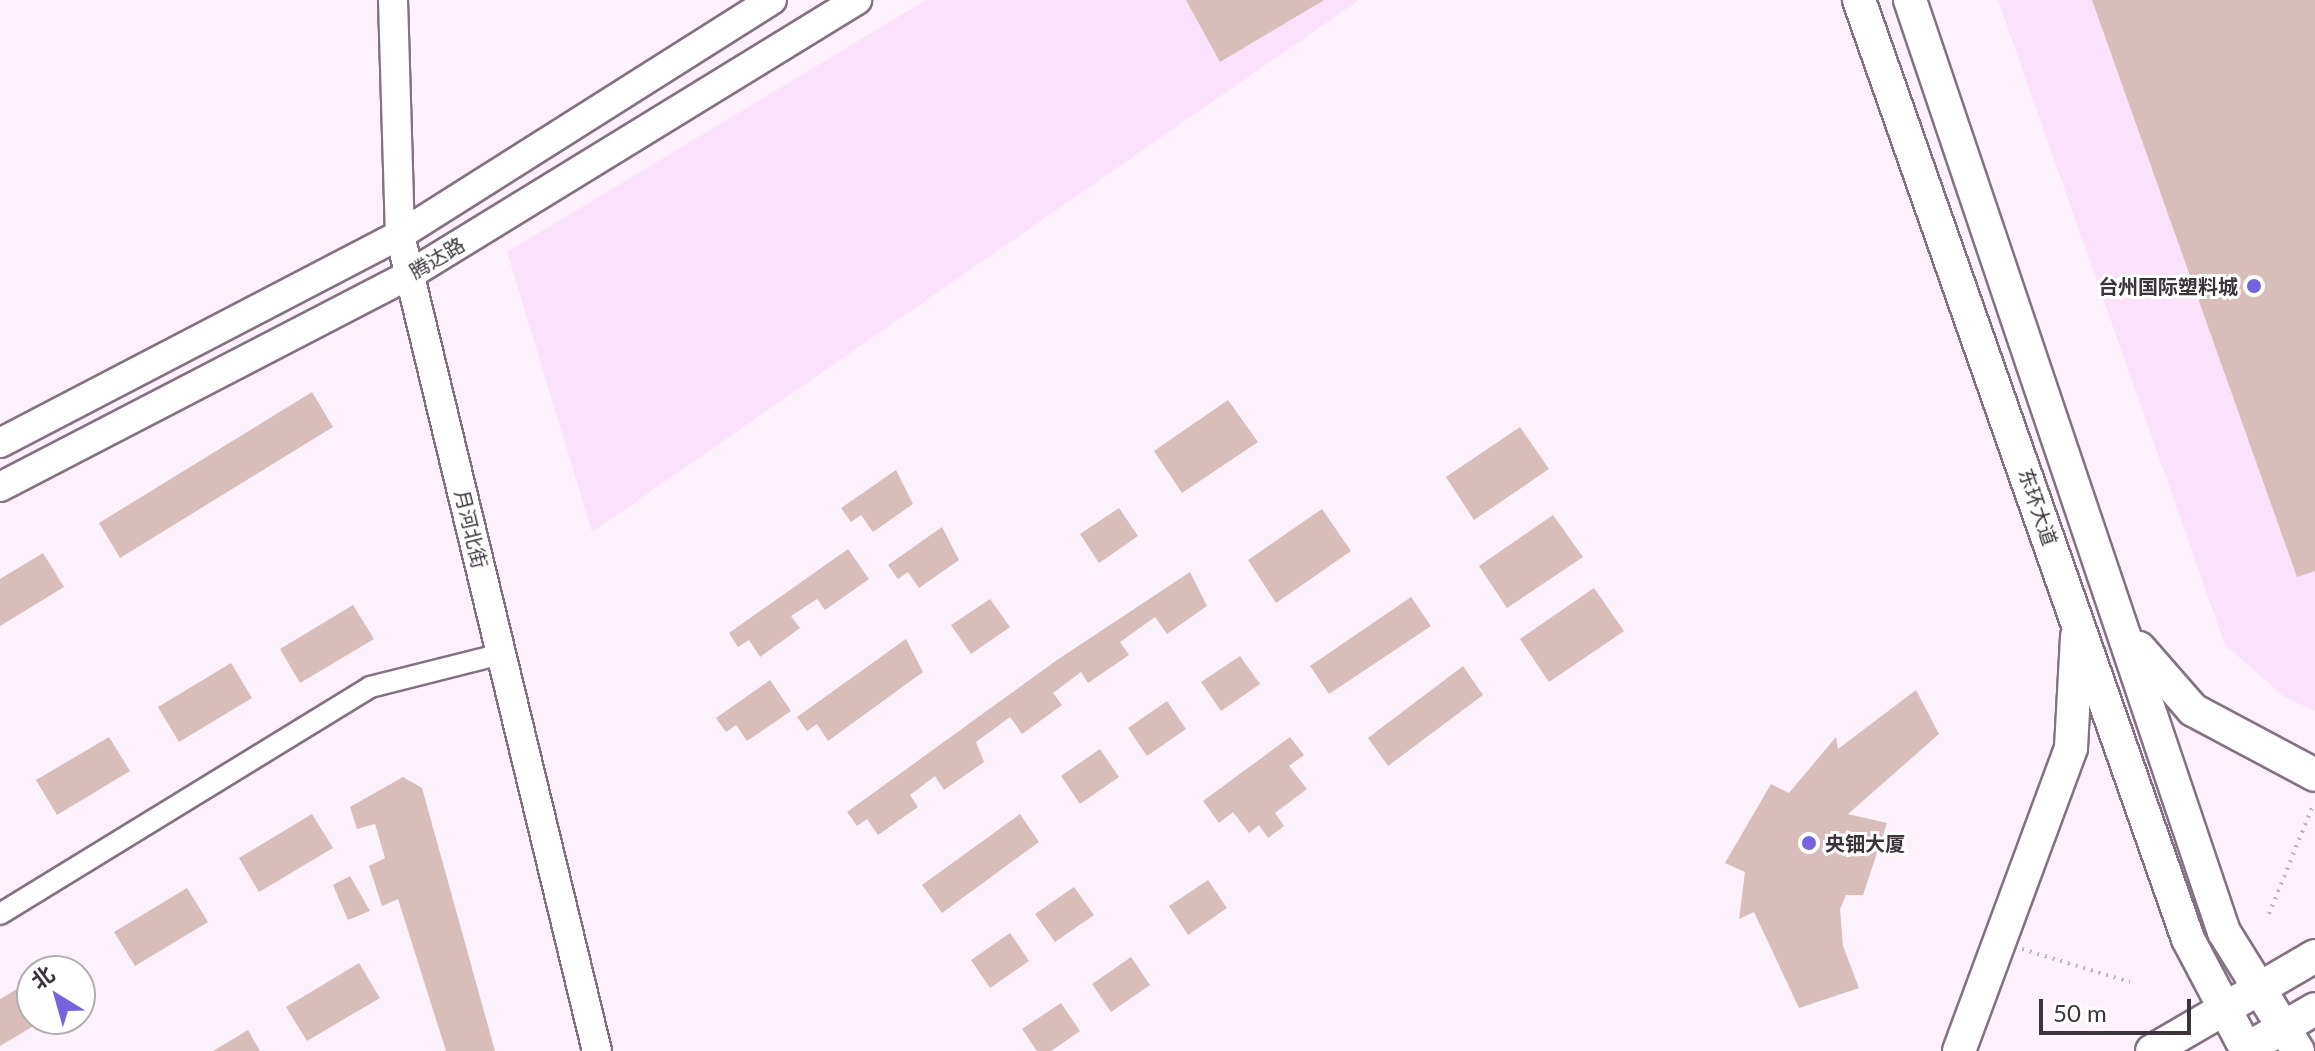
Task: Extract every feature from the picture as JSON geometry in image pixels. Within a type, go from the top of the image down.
[{"type":"main road","name":"月河北街","points":[[393,0],[400,235],[597,1051]]},
{"type":"main road","name":"腾达路","points":[[0,443],[400,235],[772,0]]},
{"type":"main road","name":"腾达路","points":[[0,487],[409,275],[857,0]]},
{"type":"main road","name":"东环大道","points":[[1859,0],[2188,939],[2245,1050]]},
{"type":"main road","points":[[1910,0],[2129,636],[2224,932],[2256,990],[2289,1040]]},
{"type":"main road","points":[[1959,1051],[2071,748],[2078,620]]},
{"type":"main road","points":[[2129,636],[2193,710],[2314,790]]},
{"type":"main road","points":[[2152,1051],[2315,956]]},
{"type":"main road","points":[[2245,1050],[2289,1040],[2314,1010]]},
{"type":"street","points":[[0,914],[370,687],[501,654]]},
{"type":"path","points":[[2269,914],[2314,790]]},
{"type":"path","points":[[2022,949],[2130,982]]},
{"type":"shaded area","points":[[926,0],[1359,0],[592,532],[507,252]]},
{"type":"shaded area","points":[[1998,0],[2315,0],[2315,711],[2286,698],[2225,645]]},
{"type":"building","points":[[1186,0],[1324,0],[1220,62]]},
{"type":"building","name":"台州国际塑料城","points":[[2092,0],[2315,0],[2315,571],[2297,577]]},
{"type":"building","points":[[312,392],[333,427],[120,558],[99,523]]},
{"type":"building","points":[[1228,400],[1258,442],[1182,493],[1154,451]]},
{"type":"building","points":[[1520,427],[1549,469],[1474,520],[1446,477]]},
{"type":"building","points":[[896,470],[913,504],[873,532],[861,515],[851,522],[841,508]]},
{"type":"building","points":[[1119,508],[1138,536],[1099,563],[1080,534]]},
{"type":"building","points":[[1322,509],[1351,551],[1276,603],[1248,560]]},
{"type":"building","points":[[1553,515],[1583,557],[1507,608],[1479,566]]},
{"type":"building","points":[[942,527],[959,560],[919,588],[908,572],[898,579],[888,565]]},
{"type":"building","points":[[848,549],[869,579],[825,610],[817,599],[791,616],[800,628],[760,657],[749,640],[738,647],[729,633]]},
{"type":"building","points":[[43,553],[64,587],[0,626],[0,579]]},
{"type":"building","points":[[1190,572],[1207,606],[1167,634],[1155,617],[1120,642],[1129,655],[1088,683],[1081,672],[1053,693],[1062,705],[1022,734],[1010,717],[976,742],[984,762],[944,790],[935,776],[910,795],[918,807],[878,835],[867,819],[857,826],[847,812],[1057,660]]},
{"type":"building","points":[[1594,588],[1624,631],[1549,682],[1520,639]]},
{"type":"building","points":[[1411,597],[1431,626],[1329,694],[1310,666]]},
{"type":"building","points":[[990,599],[1010,627],[971,654],[951,625]]},
{"type":"building","points":[[353,605],[374,639],[300,683],[280,649]]},
{"type":"building","points":[[906,639],[923,672],[828,741],[817,724],[807,731],[797,717]]},
{"type":"building","points":[[1240,656],[1260,684],[1221,711],[1201,682]]},
{"type":"building","points":[[231,663],[252,698],[179,742],[158,707]]},
{"type":"building","points":[[1463,666],[1483,695],[1388,766],[1368,738]]},
{"type":"building","points":[[770,680],[791,711],[747,741],[736,725],[726,732],[716,718]]},
{"type":"building","name":"央钿大厦","points":[[1916,690],[1939,734],[1848,814],[1887,823],[1863,895],[1846,895],[1840,909],[1843,946],[1859,988],[1799,1008],[1754,912],[1739,919],[1745,872],[1725,863],[1771,784],[1789,793],[1836,737],[1838,749]]},
{"type":"building","points":[[1167,701],[1186,729],[1147,756],[1128,728]]},
{"type":"building","points":[[109,737],[130,771],[57,815],[36,780]]},
{"type":"building","points":[[1290,737],[1304,755],[1289,766],[1307,789],[1275,813],[1284,826],[1268,838],[1259,825],[1249,833],[1233,812],[1219,823],[1203,801]]},
{"type":"building","points":[[1100,749],[1119,777],[1080,804],[1061,776]]},
{"type":"building","points":[[403,777],[422,788],[495,1051],[446,1051],[398,899],[382,906],[369,866],[385,858],[375,824],[357,829],[350,807]]},
{"type":"building","points":[[312,814],[333,848],[259,892],[239,858]]},
{"type":"building","points":[[1020,814],[1039,842],[942,913],[922,885]]},
{"type":"building","points":[[350,876],[370,911],[348,920],[333,885]]},
{"type":"building","points":[[1208,880],[1227,908],[1188,935],[1169,906]]},
{"type":"building","points":[[1074,887],[1094,915],[1055,942],[1035,914]]},
{"type":"building","points":[[187,888],[208,922],[135,966],[114,932]]},
{"type":"building","points":[[1010,933],[1029,961],[990,988],[971,960]]},
{"type":"building","points":[[1131,957],[1150,985],[1111,1012],[1092,984]]},
{"type":"building","points":[[359,963],[380,998],[307,1041],[286,1007]]},
{"type":"building","points":[[16,990],[16,1035],[19,1035],[0,1046],[0,999]]},
{"type":"building","points":[[1061,1003],[1080,1031],[1051,1051],[1037,1051],[1022,1029]]},
{"type":"building","points":[[248,1030],[260,1051],[213,1051]]},
{"type":"place","name":"台州国际塑料城","points":[[2254,286]]},
{"type":"place","name":"央钿大厦","points":[[1809,843]]}]
